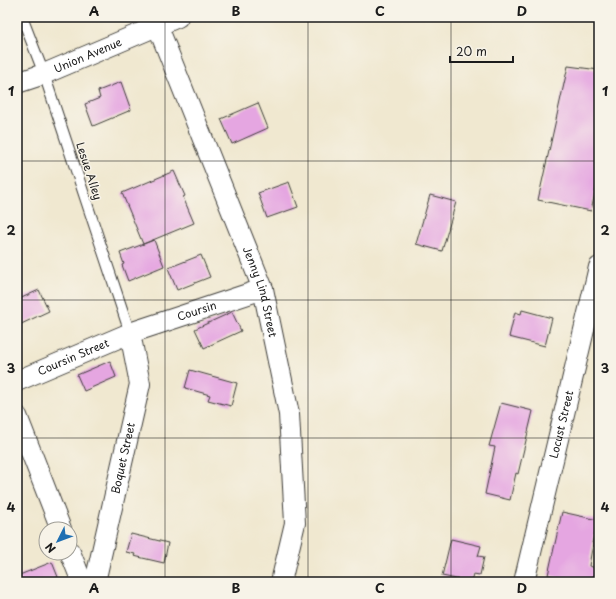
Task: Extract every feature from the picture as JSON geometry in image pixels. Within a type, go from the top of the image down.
[{"type":"street","name":"Union Avenue","points":[[17,83],[44,74],[155,21],[178,17]]},
{"type":"street","name":"Jenny Lind Street","points":[[155,21],[263,290],[289,414],[295,523],[281,582]]},
{"type":"street","name":"Locust Street","points":[[524,582],[599,266]]},
{"type":"street","name":"Coursin","points":[[130,333],[263,290]]},
{"type":"street","name":"Coursin Street","points":[[17,381],[130,333]]},
{"type":"street","name":"Boquet Street","points":[[95,582],[140,384],[130,333]]},
{"type":"street","points":[[17,416],[25,459],[57,521]]},
{"type":"street","points":[[74,561],[82,582]]},
{"type":"lane","name":"Lesue Alley","points":[[22,17],[44,74],[130,333]]},
{"type":"building","points":[[568,66],[599,70],[599,174],[591,211],[538,200]]},
{"type":"building","points":[[121,82],[131,110],[93,126],[85,104],[100,98],[98,91]]},
{"type":"building","points":[[258,103],[268,128],[232,144],[221,119]]},
{"type":"building","points":[[174,171],[185,196],[183,197],[194,223],[143,244],[122,193]]},
{"type":"building","points":[[289,182],[298,207],[267,218],[258,193]]},
{"type":"building","points":[[430,195],[456,202],[442,251],[416,244]]},
{"type":"building","points":[[154,240],[164,266],[128,281],[122,265],[124,264],[120,253]]},
{"type":"building","points":[[201,255],[210,277],[177,290],[168,268]]},
{"type":"building","points":[[39,290],[49,311],[17,326],[17,300]]},
{"type":"building","points":[[522,310],[552,318],[545,346],[509,337],[515,312],[521,314]]},
{"type":"building","points":[[232,312],[241,331],[204,348],[195,329]]},
{"type":"building","points":[[110,361],[116,377],[84,391],[77,375]]},
{"type":"building","points":[[190,370],[237,383],[231,406],[208,400],[210,395],[185,388]]},
{"type":"building","points":[[501,403],[533,411],[518,474],[516,473],[510,500],[485,494],[495,447],[489,446]]},
{"type":"building","points":[[562,512],[598,520],[592,543],[589,566],[596,568],[592,582],[576,582],[548,575]]},
{"type":"building","points":[[131,534],[168,543],[164,563],[134,556],[135,554],[126,552]]},
{"type":"building","points":[[451,539],[481,546],[478,556],[484,557],[480,575],[473,574],[471,582],[442,576]]},
{"type":"building","points":[[52,562],[58,577],[46,582],[17,582],[17,576]]}]
